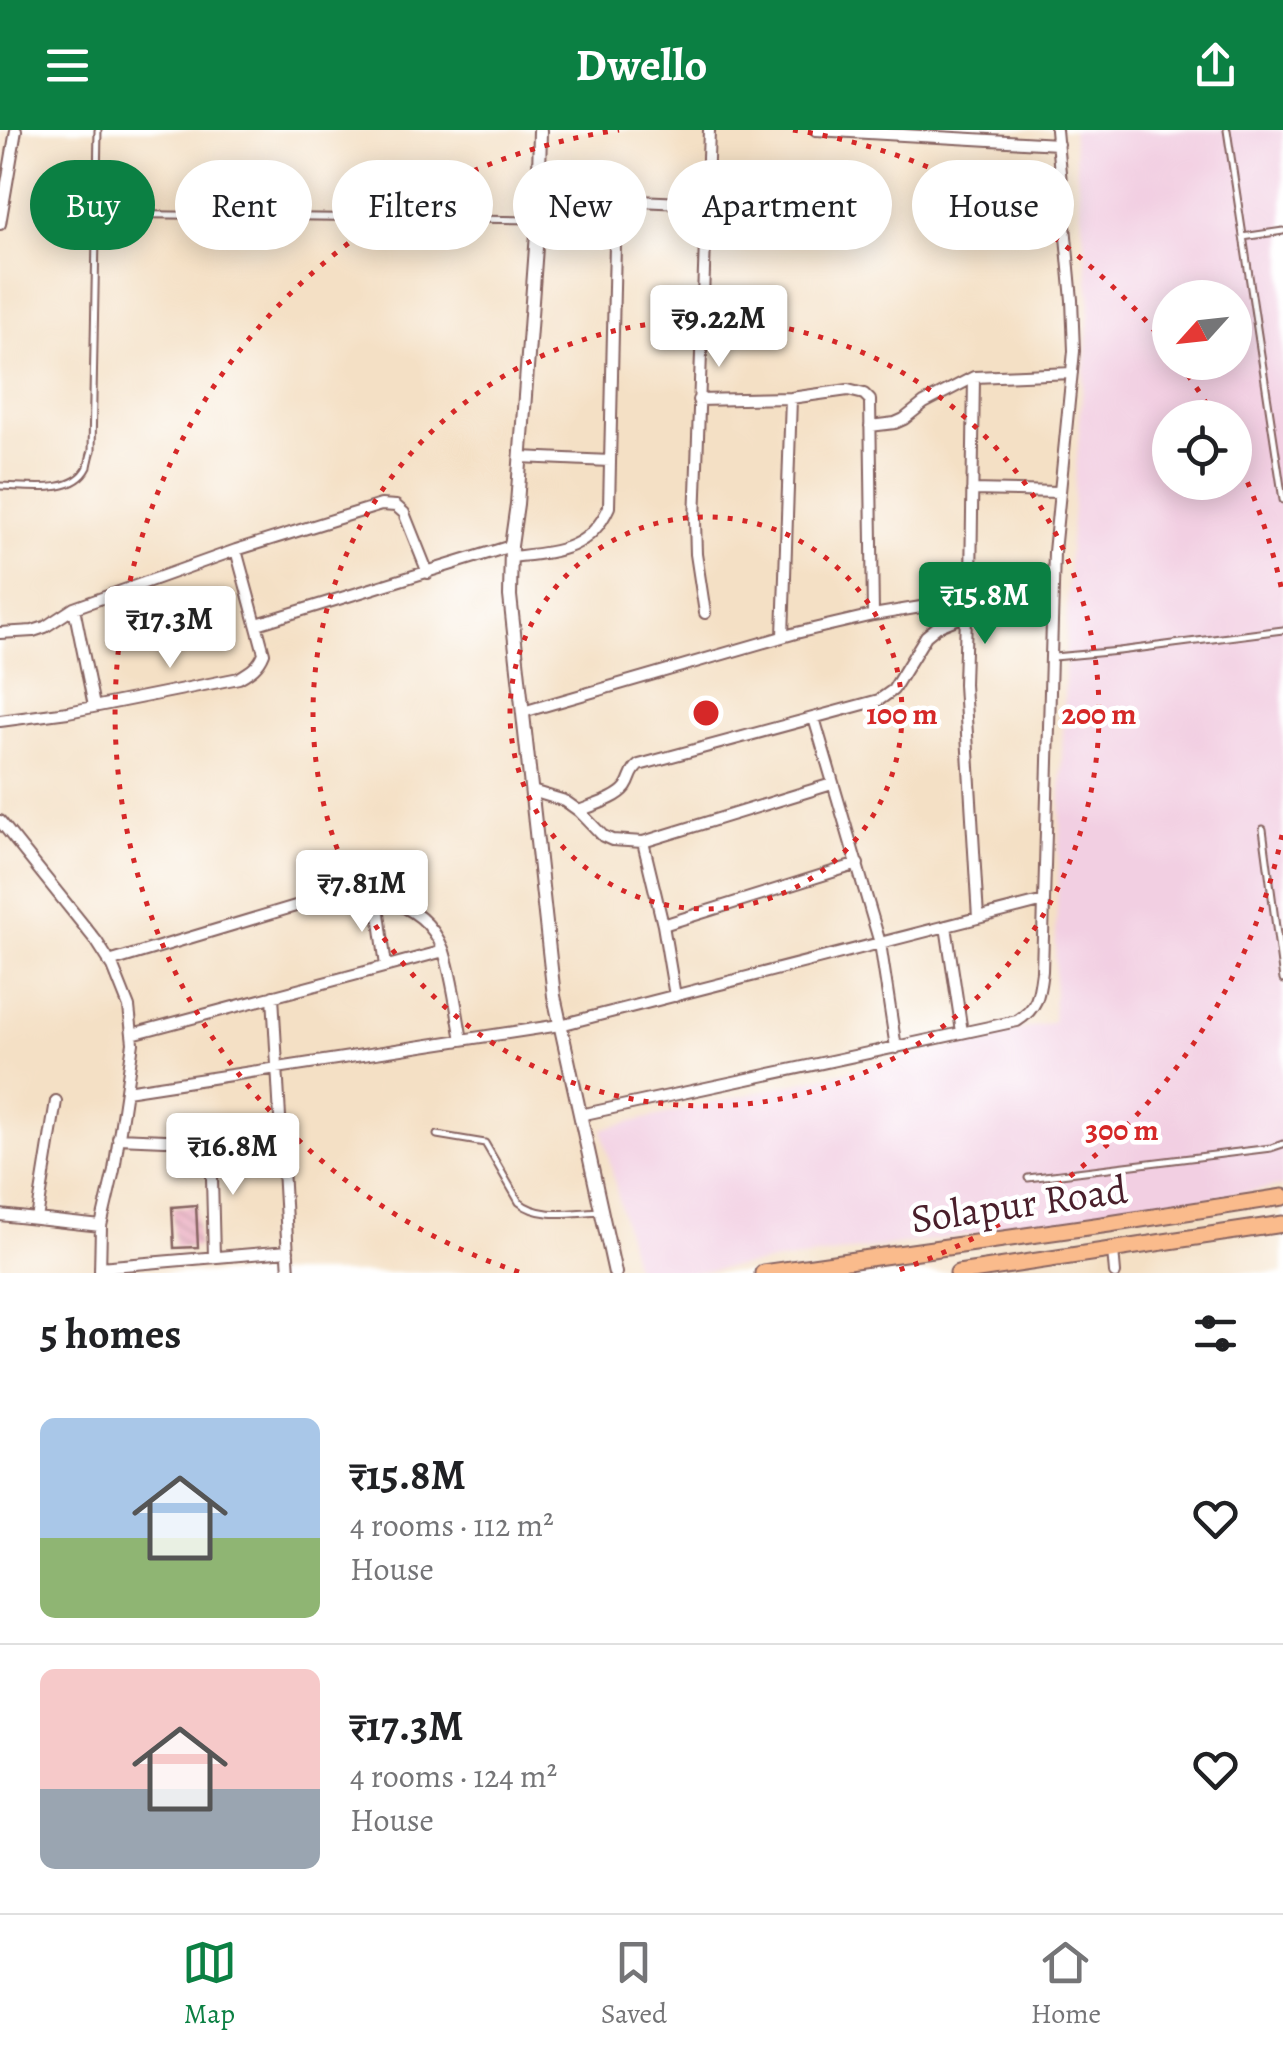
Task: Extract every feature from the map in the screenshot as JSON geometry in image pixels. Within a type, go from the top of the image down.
[{"type":"main road","name":"Solapur Road","points":[[763,1273],[880,1265],[1283,1197]]},
{"type":"main road","name":"Solapur Road","points":[[958,1273],[1283,1224]]},
{"type":"street","points":[[0,224],[16,130]]},
{"type":"street","points":[[539,160],[540,130]]},
{"type":"street","points":[[708,160],[709,130]]},
{"type":"street","points":[[816,130],[952,133],[1058,144]]},
{"type":"street","points":[[580,1115],[1017,1021],[1039,1001],[1054,552],[1074,351],[1056,130]]},
{"type":"street","points":[[536,250],[510,596],[554,996],[615,1273]]},
{"type":"street","points":[[257,624],[511,552],[557,552],[593,534],[609,508],[615,250]]},
{"type":"street","points":[[704,250],[694,521],[706,613]]},
{"type":"street","points":[[870,426],[904,419],[924,403],[974,377],[1072,373]]},
{"type":"street","points":[[974,377],[971,582],[964,684],[978,918]]},
{"type":"street","points":[[698,400],[791,398],[856,391],[870,400],[874,615]]},
{"type":"street","points":[[783,636],[791,398]]},
{"type":"street","points":[[520,458],[610,460]]},
{"type":"street","points":[[972,490],[1060,492]]},
{"type":"street","points":[[0,633],[33,631],[74,608],[236,550],[381,505],[396,506],[404,513],[428,573]]},
{"type":"street","points":[[0,721],[239,678],[260,664],[264,653],[236,550]]},
{"type":"street","points":[[523,712],[783,636],[969,599]]},
{"type":"street","points":[[74,608],[94,706]]},
{"type":"street","points":[[579,811],[619,793],[633,768],[639,765],[880,700],[893,690],[926,636],[966,615]]},
{"type":"street","points":[[814,718],[880,943],[896,1048]]},
{"type":"street","points":[[532,791],[557,798],[579,811],[603,836],[642,842],[832,784]]},
{"type":"street","points":[[2,826],[110,962],[129,1008],[133,1044],[101,1226],[100,1270],[288,1251]]},
{"type":"street","points":[[642,842],[664,925],[675,996]]},
{"type":"street","points":[[664,925],[858,864]]},
{"type":"street","points":[[110,962],[309,902],[342,896],[377,898],[404,907],[434,933],[444,950],[462,1040]]},
{"type":"street","points":[[377,898],[386,966]]},
{"type":"street","points":[[126,1091],[560,1025],[1044,901]]},
{"type":"street","points":[[946,926],[962,1032]]},
{"type":"street","points":[[132,1034],[444,950]]},
{"type":"street","points":[[272,996],[289,1273]]},
{"type":"street","points":[[36,1219],[56,1101]]},
{"type":"street","points":[[118,1138],[282,1138]]},
{"type":"street","points":[[211,1140],[214,1257]]},
{"type":"street","points":[[0,1214],[101,1226]]},
{"type":"street","points":[[1113,1250],[1115,1273]]},
{"type":"lane","points":[[97,160],[98,130]]},
{"type":"lane","points":[[1227,130],[1283,500]]},
{"type":"lane","points":[[155,215],[513,220]]},
{"type":"lane","points":[[1243,237],[1283,231]]},
{"type":"lane","points":[[0,486],[57,486],[78,479],[88,467],[92,450],[95,250]]},
{"type":"lane","points":[[1051,658],[1283,630]]},
{"type":"lane","points":[[1264,829],[1283,980]]},
{"type":"lane","points":[[437,1135],[485,1143],[526,1208],[540,1213],[600,1211]]},
{"type":"lane","points":[[1028,1178],[1283,1144]]},
{"type":"shaded area","points":[[1072,130],[1283,130],[1283,1186],[1104,1217],[689,1273],[636,1273],[602,1129],[1053,1022],[1069,555],[1090,298]]},
{"type":"building","points":[[196,1205],[198,1247],[174,1248],[172,1207]]}]
